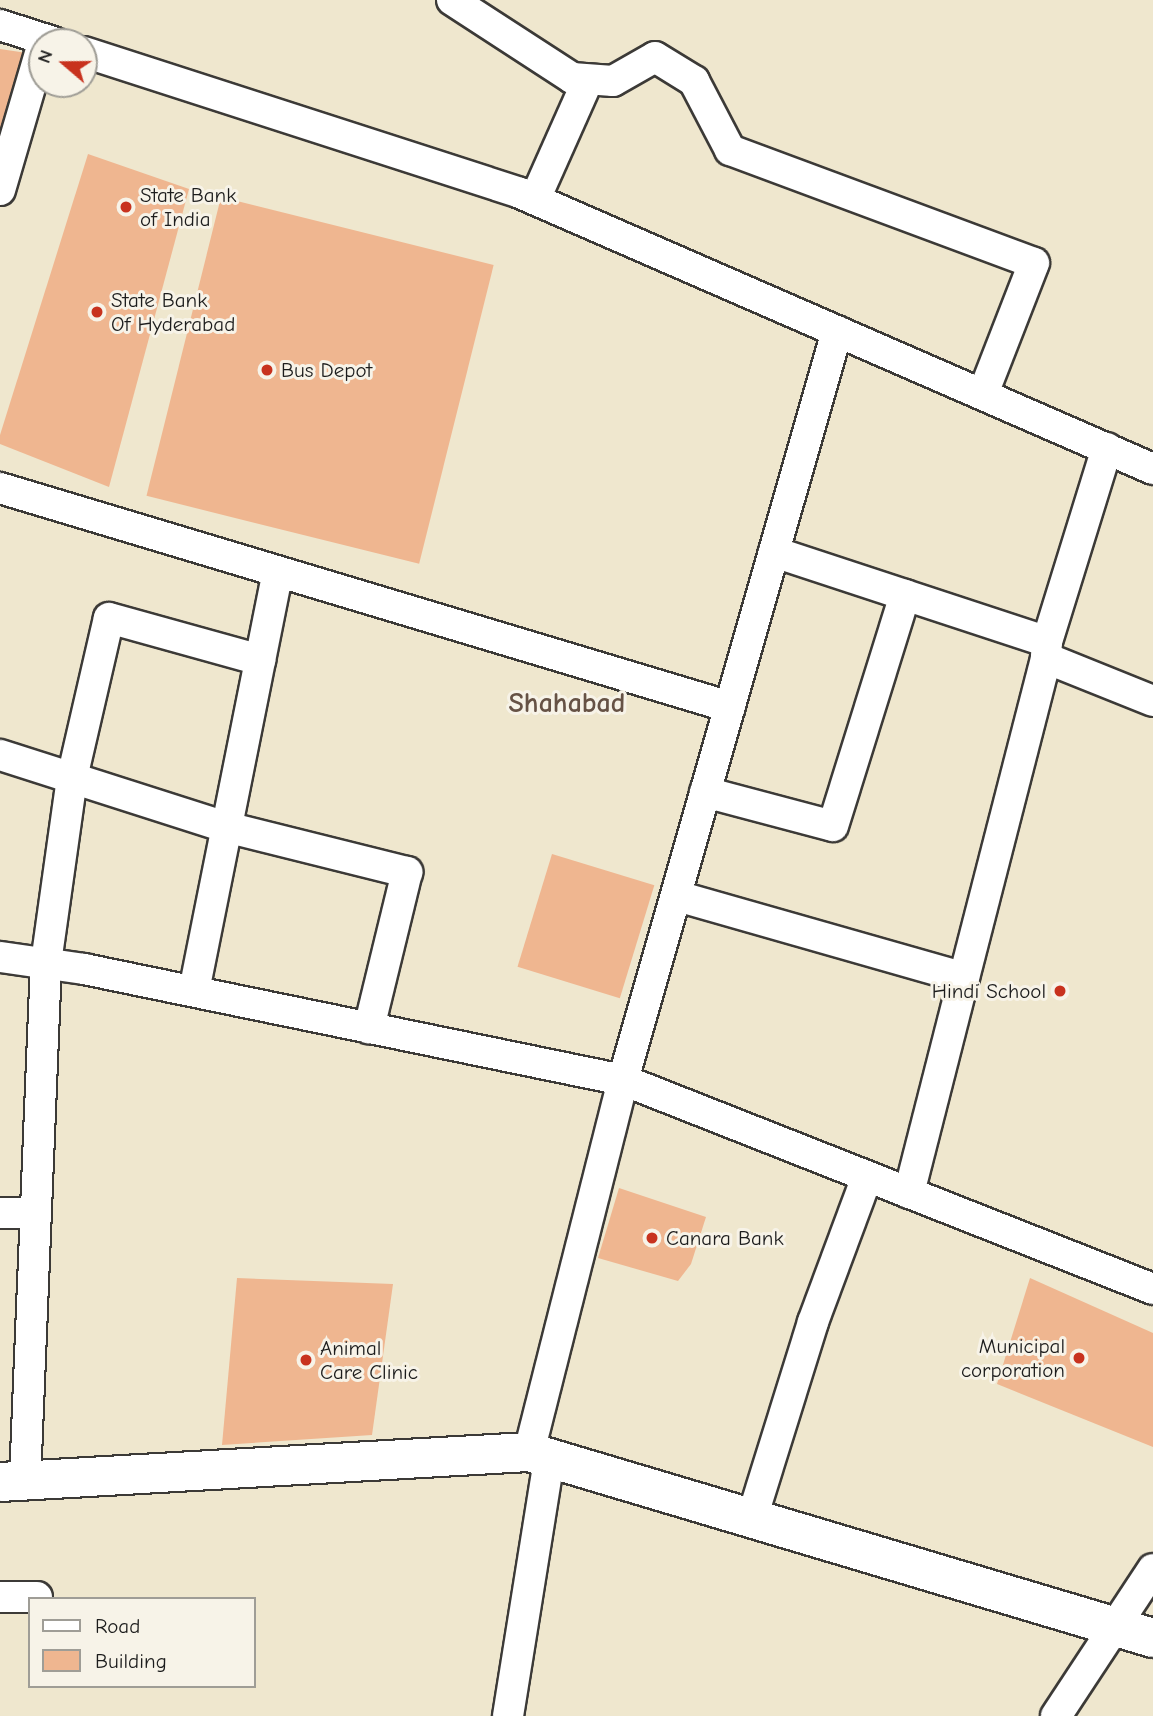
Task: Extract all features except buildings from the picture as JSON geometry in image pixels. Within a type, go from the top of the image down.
[{"type":"main road","points":[[13,1482],[539,1455],[1153,1638]]},
{"type":"street","points":[[452,0],[572,78],[613,81],[655,57],[694,81],[730,150],[1034,263],[983,394]]},
{"type":"street","points":[[0,25],[28,35]]},
{"type":"street","points":[[98,57],[535,199],[1153,469]]},
{"type":"street","points":[[535,199],[588,80]]},
{"type":"street","points":[[0,190],[29,98]]},
{"type":"street","points":[[508,1716],[539,1455],[623,1080],[837,331]]},
{"type":"street","points":[[909,1193],[1047,650],[1107,448]]},
{"type":"street","points":[[0,488],[730,707]]},
{"type":"street","points":[[774,552],[905,596],[1047,650],[1153,701]]},
{"type":"street","points":[[194,992],[278,572]]},
{"type":"street","points":[[705,792],[833,826],[905,596]]},
{"type":"street","points":[[13,1482],[34,1213],[46,963],[72,778],[108,618],[260,660]]},
{"type":"street","points":[[0,755],[226,827],[407,872],[369,1028]]},
{"type":"street","points":[[677,896],[964,978]]},
{"type":"street","points":[[0,957],[46,963],[194,992],[623,1080],[1153,1289]]},
{"type":"street","points":[[752,1518],[813,1322],[867,1177]]},
{"type":"street","points":[[0,1213],[34,1213]]},
{"type":"street","points":[[1056,1716],[1153,1569]]},
{"type":"street","points":[[0,1597],[37,1597]]},
{"type":"place","name":"State Bank of India","points":[[126,207]]},
{"type":"place","name":"State Bank Of Hyderabad","points":[[97,312]]},
{"type":"place","name":"Bus Depot","points":[[267,370]]},
{"type":"place","name":"Hindi School","points":[[1060,991]]},
{"type":"place","name":"Canara Bank","points":[[652,1238]]},
{"type":"place","name":"Municipal corporation","points":[[1079,1358]]},
{"type":"place","name":"Animal Care Clinic","points":[[306,1360]]},
{"type":"district","name":"Shahabad","points":[[567,703]]}]
